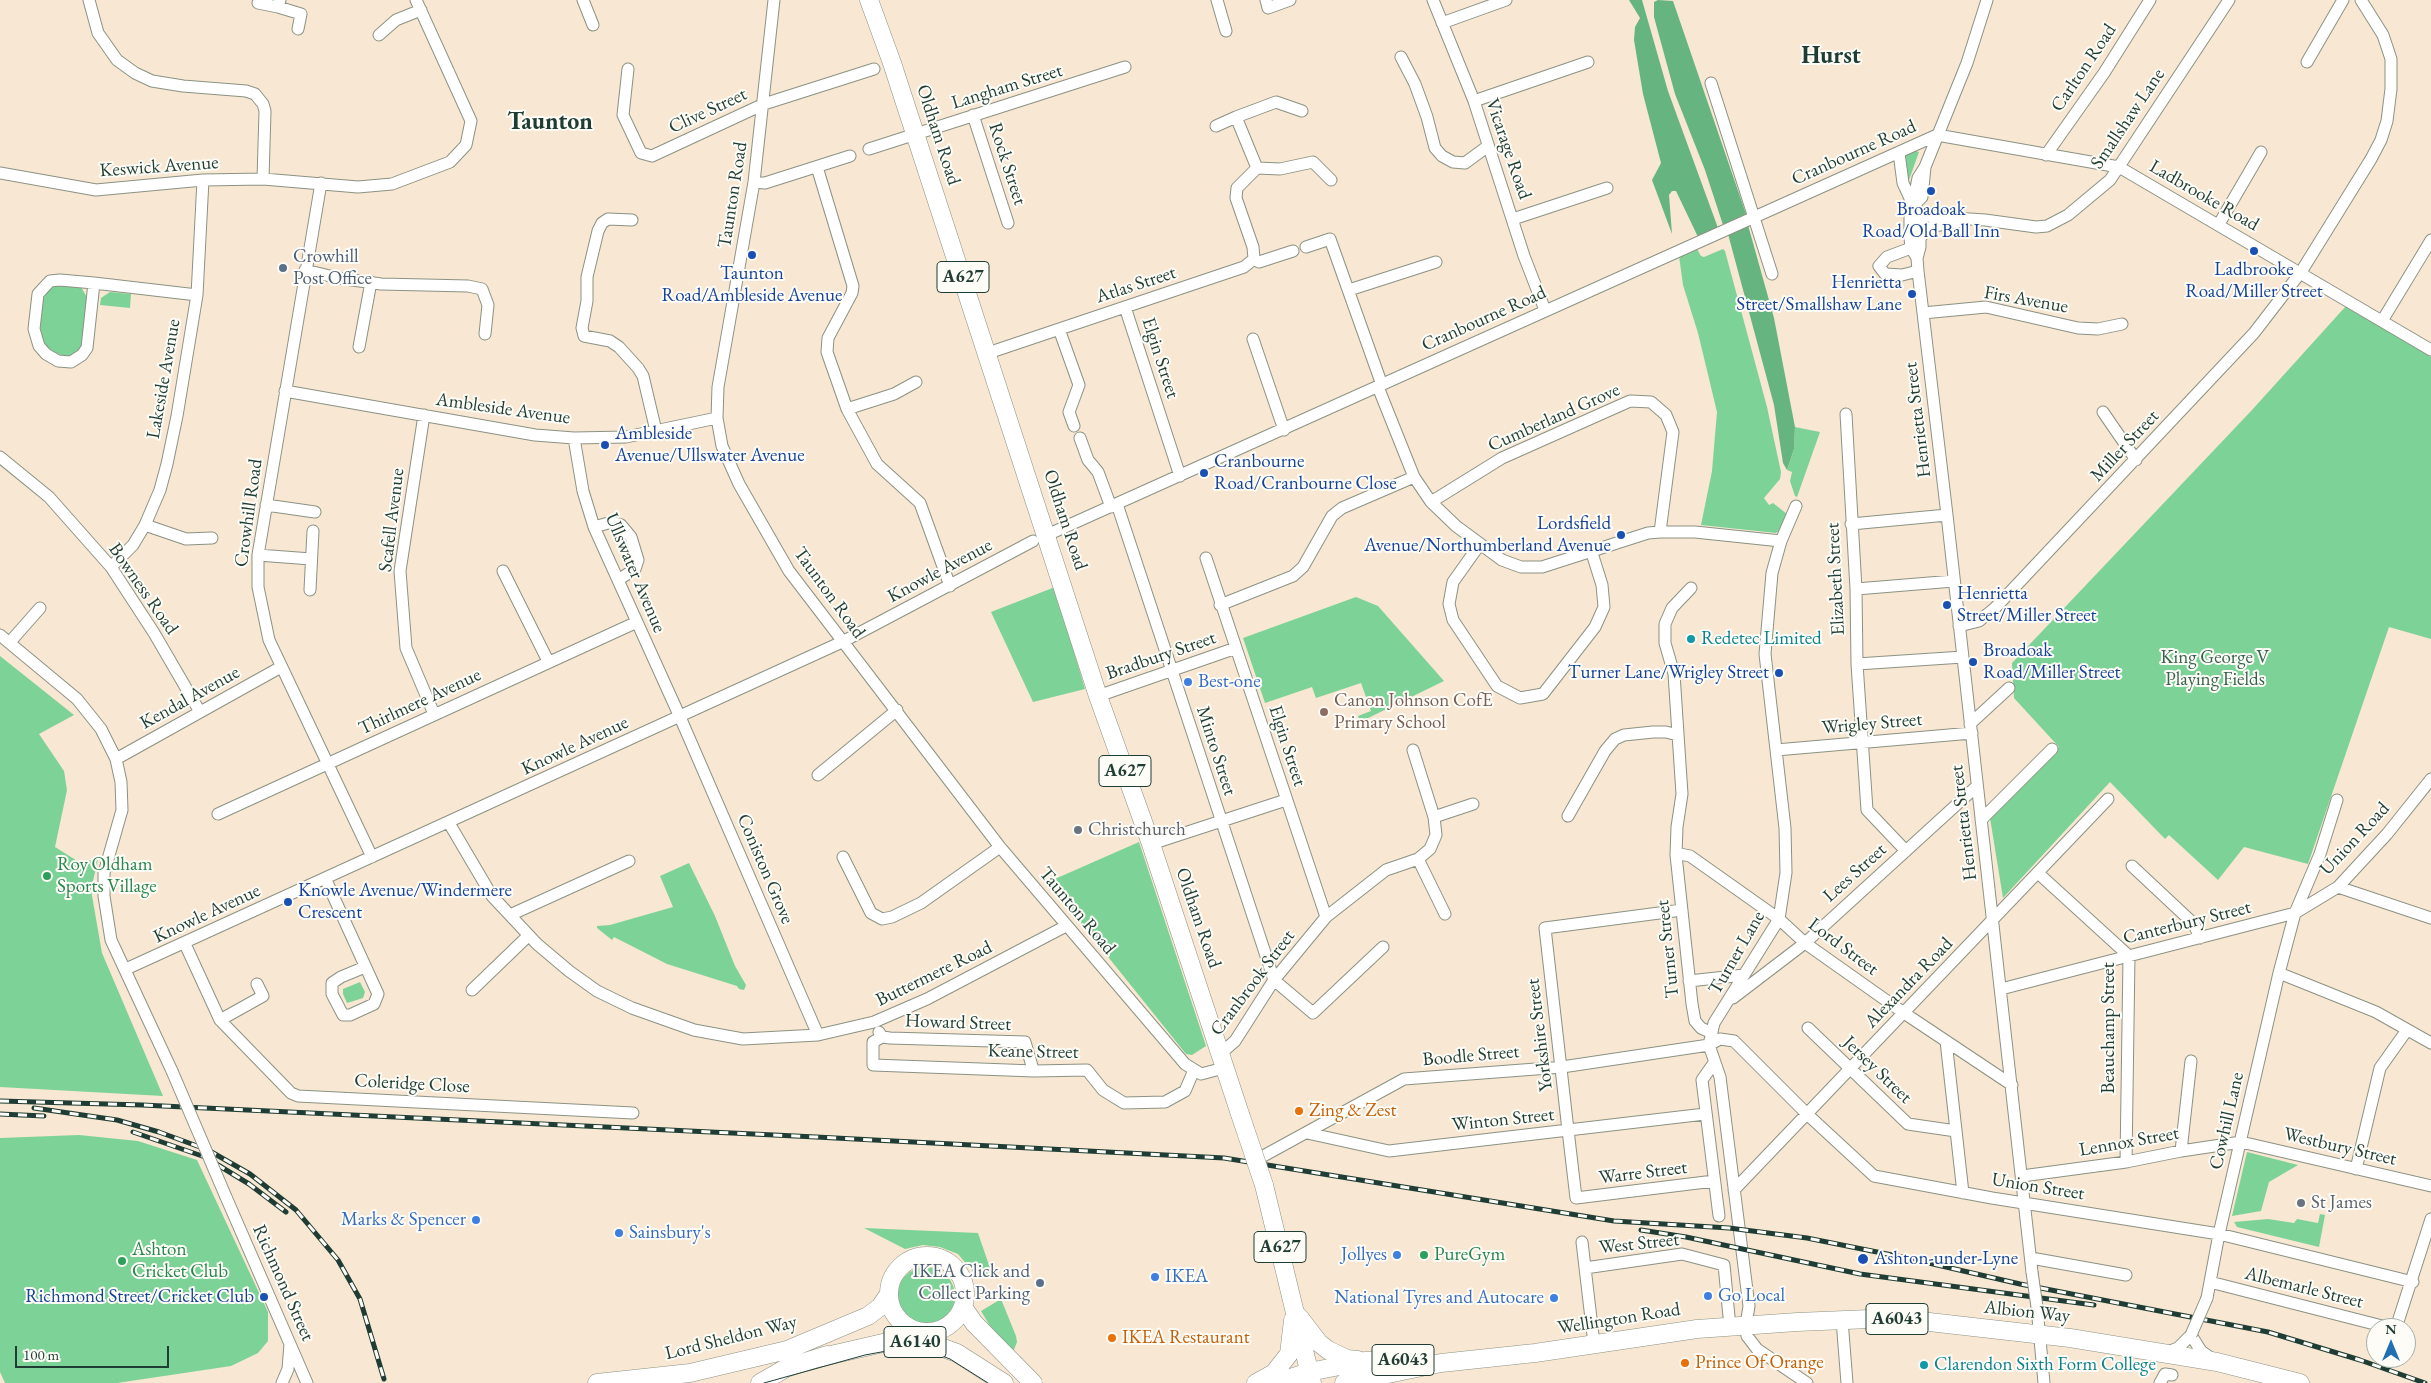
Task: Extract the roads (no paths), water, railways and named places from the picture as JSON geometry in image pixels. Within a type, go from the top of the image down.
[{"type":"highway","name":"Oldham Road","points":[[869,0],[988,353],[1040,538],[1151,844],[1256,1160],[1264,1185],[1311,1377]]},
{"type":"highway","name":"A6140","points":[[890,1294],[892,1280],[903,1265],[913,1259],[931,1256],[946,1262],[960,1274],[965,1291],[963,1307],[974,1323],[1033,1383]]},
{"type":"highway","points":[[890,1294],[893,1309],[898,1317],[909,1327],[923,1331],[948,1325],[957,1317],[963,1307]]},
{"type":"highway","name":"Lord Sheldon Way","points":[[597,1383],[690,1373],[787,1350],[868,1316],[880,1307],[890,1294]]},
{"type":"highway","points":[[1294,1310],[1319,1343],[1328,1350],[1348,1359],[1365,1361]]},
{"type":"highway","name":"A627","points":[[1256,1383],[1274,1373],[1289,1354],[1294,1310]]},
{"type":"highway","name":"Albion Way","points":[[1738,1326],[1894,1318],[2070,1338],[2217,1362],[2300,1383]]},
{"type":"highway","name":"Wellington Road","points":[[1344,1383],[1362,1381],[1441,1363],[1535,1353],[1697,1329],[1738,1326]]},
{"type":"highway","name":"A6140","points":[[760,1383],[786,1368],[876,1336],[923,1331],[958,1343],[991,1366],[1005,1383]]},
{"type":"highway","name":"A6140","points":[[818,1358],[883,1342],[932,1344],[957,1353],[1005,1383]]},
{"type":"highway","name":"Wellington Road","points":[[1274,1383],[1311,1377],[1365,1361],[1400,1360],[1441,1363]]},
{"type":"street","points":[[89,0],[98,33],[118,60],[135,73],[152,81],[183,86],[246,91],[255,94],[263,104],[265,111],[263,179]]},
{"type":"street","points":[[582,0],[593,24]]},
{"type":"street","name":"Taunton Road","points":[[774,0],[754,182],[720,374],[717,418],[722,446],[739,484],[789,571],[842,642],[897,710],[1000,847],[1185,1064],[1194,1070]]},
{"type":"street","points":[[1217,0],[1226,31]]},
{"type":"street","points":[[1266,0],[1268,8],[1290,0]]},
{"type":"street","name":"Vicarage Road","points":[[1433,0],[1474,101],[1514,219],[1524,256],[1545,310]]},
{"type":"street","points":[[1442,23],[1506,0]]},
{"type":"street","points":[[1914,206],[1914,194],[1918,178],[1925,167],[1967,63],[1987,0]]},
{"type":"street","name":"Carlton Road","points":[[2046,154],[2104,73],[2150,0]]},
{"type":"street","name":"Smallshaw Lane","points":[[1914,206],[1924,216],[1972,219],[2024,227],[2047,226],[2068,215],[2110,180],[2229,0]]},
{"type":"street","points":[[2307,62],[2343,0]]},
{"type":"street","name":"Miller Street","points":[[1959,626],[1979,621],[1995,608],[2254,334],[2301,272],[2371,159],[2381,140],[2387,121],[2391,90],[2391,59],[2382,34],[2361,0]]},
{"type":"street","points":[[258,3],[279,4],[301,14],[298,29]]},
{"type":"street","points":[[379,34],[418,5]]},
{"type":"street","name":"Keswick Avenue","points":[[0,173],[96,190],[204,180],[263,179],[358,187],[392,184],[450,162],[466,146],[471,121],[418,5]]},
{"type":"street","points":[[1401,57],[1415,84],[1427,117],[1435,148],[1442,156],[1453,162],[1465,163],[1488,146]]},
{"type":"street","points":[[1474,101],[1588,62]]},
{"type":"street","name":"Langham Street","points":[[869,149],[1126,67]]},
{"type":"street","name":"Clive Street","points":[[628,69],[623,115],[641,153],[646,156],[652,156],[764,104],[874,68]]},
{"type":"street","points":[[1711,83],[1751,218],[1772,274]]},
{"type":"street","points":[[1216,126],[1276,102],[1302,111]]},
{"type":"street","name":"Rock Street","points":[[973,115],[1008,223]]},
{"type":"street","points":[[1236,117],[1256,168]]},
{"type":"street","name":"Cranbourne Road","points":[[1040,538],[1937,135]]},
{"type":"street","name":"Ladbrooke Road","points":[[1937,135],[2119,167],[2301,272],[2431,350]]},
{"type":"street","points":[[2219,224],[2261,152]]},
{"type":"street","points":[[1899,153],[1903,183],[1914,206]]},
{"type":"street","points":[[754,182],[765,183],[850,156]]},
{"type":"street","points":[[1254,259],[1253,247],[1236,198],[1237,188],[1256,168],[1280,169],[1313,162],[1331,180]]},
{"type":"street","points":[[817,167],[853,286],[852,293],[827,343],[827,352],[847,409],[877,464],[920,503],[950,586]]},
{"type":"street","name":"Lakeside Avenue","points":[[111,567],[133,545],[145,525],[160,490],[167,464],[197,295],[204,180]]},
{"type":"street","name":"Crowhill Road","points":[[321,183],[258,555],[260,596],[269,640],[372,857]]},
{"type":"street","points":[[1514,219],[1607,188]]},
{"type":"street","name":"Henrietta Street","points":[[1914,206],[1920,220],[1920,238],[1914,253]]},
{"type":"street","name":"Henrietta Street","points":[[1914,206],[1910,218],[1947,515],[2044,1383]]},
{"type":"street","points":[[632,220],[608,219],[598,231],[587,277],[587,301],[582,328],[584,336],[610,341],[619,347],[638,368],[643,376],[656,431]]},
{"type":"street","name":"Smallshaw Lane","points":[[1920,238],[1934,226],[1972,219]]},
{"type":"street","points":[[1306,247],[1330,239],[1380,386],[1414,477],[1431,502],[1456,526],[1502,560],[1521,567],[1542,566],[1648,533],[1660,532],[1695,532],[1781,541]]},
{"type":"street","points":[[2382,321],[2431,240]]},
{"type":"street","name":"Atlas Street","points":[[988,353],[1244,267],[1254,259],[1259,262],[1292,251]]},
{"type":"street","points":[[1914,253],[1887,257],[1879,266],[1885,274],[1902,275],[1918,272]]},
{"type":"street","points":[[1348,290],[1436,262]]},
{"type":"street","points":[[305,270],[338,278],[371,282],[468,286],[482,289],[488,306],[485,334]]},
{"type":"street","points":[[94,283],[87,348],[82,355],[71,362],[58,362],[46,354],[35,339],[34,329],[38,294],[50,282],[60,280],[94,283],[197,295]]},
{"type":"street","points":[[359,347],[371,282]]},
{"type":"street","name":"Elgin Street","points":[[1125,307],[1180,476]]},
{"type":"street","name":"Firs Avenue","points":[[1923,313],[1986,307],[2078,328],[2098,329],[2122,324]]},
{"type":"street","points":[[1060,328],[1079,385],[1069,412],[1074,426]]},
{"type":"street","points":[[1253,339],[1268,390],[1284,430]]},
{"type":"street","points":[[847,409],[894,394],[916,382]]},
{"type":"street","name":"Ambleside Avenue","points":[[286,391],[536,435],[574,438],[626,437],[717,418]]},
{"type":"street","name":"Cumberland Grove","points":[[1431,502],[1510,454],[1630,401],[1651,402],[1666,415],[1673,432],[1660,532]]},
{"type":"street","points":[[2103,412],[2136,460]]},
{"type":"street","name":"Elizabeth Street","points":[[1846,414],[1856,589],[1857,664],[1867,810],[1906,850]]},
{"type":"street","name":"Scafell Avenue","points":[[424,415],[400,571],[406,648],[434,714]]},
{"type":"street","name":"Ullswater Avenue","points":[[574,438],[583,491],[594,527],[680,717]]},
{"type":"street","name":"Minto Street","points":[[1080,438],[1088,460],[1098,472],[1114,506],[1274,980]]},
{"type":"street","name":"Bowness Road","points":[[0,457],[49,497],[111,567],[154,633],[200,712]]},
{"type":"street","points":[[1220,605],[1293,576],[1303,567],[1332,516],[1342,508],[1414,477]]},
{"type":"street","points":[[266,505],[315,512]]},
{"type":"street","name":"Turner Lane","points":[[1738,1326],[1749,1306],[1720,1077],[1709,1045],[1714,1023],[1730,1001],[1779,918],[1786,873],[1785,828],[1765,654],[1772,573],[1781,541],[1796,506]]},
{"type":"street","points":[[1851,524],[1947,515]]},
{"type":"street","points":[[594,527],[612,522],[621,525],[631,537],[638,560],[635,569],[618,580]]},
{"type":"street","points":[[145,525],[186,539],[212,538]]},
{"type":"street","points":[[310,590],[313,531]]},
{"type":"street","name":"Knowle Avenue","points":[[126,969],[185,944],[842,642],[1040,538]]},
{"type":"street","points":[[1480,544],[1453,582],[1449,604],[1453,620],[1497,686],[1520,698],[1543,694],[1595,627],[1604,607],[1602,584],[1591,550]]},
{"type":"street","points":[[258,555],[311,559]]},
{"type":"street","name":"Elgin Street","points":[[1206,558],[1220,605],[1326,917]]},
{"type":"street","points":[[503,571],[548,661]]},
{"type":"street","points":[[1856,589],[1954,581]]},
{"type":"street","name":"Turner Street","points":[[1691,588],[1672,608],[1665,624],[1665,643],[1674,674],[1682,794],[1676,827],[1689,981],[1695,1021],[1701,1028],[1712,1032]]},
{"type":"street","points":[[10,642],[40,608]]},
{"type":"street","name":"Thirlmere Avenue","points":[[218,814],[548,661],[637,622]]},
{"type":"street","points":[[0,635],[77,699],[102,729],[116,759],[121,782],[122,810],[104,873],[104,896],[111,940],[126,969]]},
{"type":"street","name":"Bradbury Street","points":[[1098,696],[1236,648]]},
{"type":"street","points":[[1857,664],[1963,657]]},
{"type":"street","name":"Kendal Avenue","points":[[116,759],[281,667]]},
{"type":"street","points":[[1971,729],[2009,688]]},
{"type":"street","points":[[818,775],[897,710]]},
{"type":"street","name":"Coniston Grove","points":[[680,717],[818,1035]]},
{"type":"street","name":"Wrigley Street","points":[[1776,750],[1971,729]]},
{"type":"street","points":[[1568,816],[1605,751],[1616,739],[1624,735],[1653,732],[1666,732],[1678,735]]},
{"type":"street","points":[[1981,820],[2052,749]]},
{"type":"street","points":[[1413,750],[1434,817],[1436,835],[1430,849],[1418,859],[1445,914]]},
{"type":"street","name":"Union Road","points":[[2295,913],[2338,887],[2387,834],[2431,779]]},
{"type":"street","name":"Lees Street","points":[[1730,1001],[1805,943],[1977,786]]},
{"type":"street","name":"Alexandra Road","points":[[1734,1190],[1808,1115],[2108,798]]},
{"type":"street","points":[[1151,844],[1286,800]]},
{"type":"street","name":"Cowhill Lane","points":[[2163,1353],[2178,1348],[2191,1335],[2207,1298],[2219,1234],[2279,973],[2295,913],[2320,854],[2337,800]]},
{"type":"street","points":[[1434,817],[1473,804]]},
{"type":"street","name":"Buttermere Road","points":[[449,822],[492,896],[528,936],[569,971],[597,991],[665,1021],[694,1030],[743,1039],[818,1035],[874,1022],[928,999],[1066,926]]},
{"type":"street","points":[[843,857],[871,913],[882,918],[892,917],[921,903],[1000,847]]},
{"type":"street","name":"Lord Street","points":[[1678,855],[1690,856],[1779,918],[1805,943],[1904,1014],[2012,1085]]},
{"type":"street","name":"Cranbrook Street","points":[[1222,1061],[1274,980],[1326,917],[1386,870],[1418,859]]},
{"type":"street","points":[[510,915],[629,861]]},
{"type":"street","points":[[2132,866],[2194,924],[2200,938]]},
{"type":"street","name":"Beauchamp Street","points":[[2038,873],[2129,956],[2126,1162]]},
{"type":"street","points":[[325,878],[378,994],[374,1004],[367,1009],[350,1015],[343,1015],[332,994],[332,984],[341,977],[365,967]]},
{"type":"street","points":[[2338,887],[2431,918]]},
{"type":"street","name":"Yorkshire Street","points":[[1576,1198],[1562,1067],[1544,928],[1682,910]]},
{"type":"street","name":"Canterbury Street","points":[[2001,989],[2295,913]]},
{"type":"street","points":[[472,990],[528,936]]},
{"type":"street","name":"Coleridge Close","points":[[185,944],[220,1020],[291,1093],[298,1096],[633,1113]]},
{"type":"street","points":[[1274,980],[1313,1013],[1383,947]]},
{"type":"street","name":"Richmond Street","points":[[126,969],[307,1383]]},
{"type":"street","points":[[2279,973],[2376,1012],[2431,1043]]},
{"type":"street","points":[[1689,981],[1744,975]]},
{"type":"street","points":[[220,1020],[263,996],[257,984]]},
{"type":"street","name":"Howard Street","points":[[874,1022],[882,1036],[1025,1042],[1032,1066]]},
{"type":"street","name":"Jersey Street","points":[[1808,1028],[1908,1124],[1956,1131]]},
{"type":"street","points":[[2356,1169],[2380,1068],[2407,1030]]},
{"type":"street","name":"Keane Street","points":[[882,1036],[873,1042],[874,1064],[1034,1071],[1087,1070],[1103,1090],[1124,1103],[1165,1102],[1185,1091],[1194,1070]]},
{"type":"street","name":"Union Street","points":[[1709,1045],[1720,1039],[1734,1041],[1808,1115],[1874,1176],[1963,1193],[2219,1234],[2413,1282]]},
{"type":"street","points":[[1946,1041],[1963,1193]]},
{"type":"street","name":"Boodle Street","points":[[1256,1160],[1404,1079],[1562,1067],[1709,1045]]},
{"type":"street","points":[[1194,1070],[1201,1074],[1222,1061]]},
{"type":"street","points":[[2181,1150],[2192,1061]]},
{"type":"street","points":[[1714,1063],[1702,1080],[1719,1216]]},
{"type":"street","name":"Winton Street","points":[[1306,1133],[1389,1150],[1705,1114]]},
{"type":"street","name":"Lennox Street","points":[[2022,1176],[2126,1162],[2181,1150],[2241,1142]]},
{"type":"street","name":"Westbury Street","points":[[2241,1142],[2431,1186]]},
{"type":"street","name":"Warre Street","points":[[1576,1198],[1714,1181]]},
{"type":"street","points":[[2400,1318],[2413,1282],[2431,1219]]},
{"type":"street","points":[[1582,1242],[1594,1344]]},
{"type":"street","name":"West Street","points":[[1585,1268],[1682,1254],[1724,1265],[1738,1326]]},
{"type":"street","points":[[2031,1258],[2126,1275]]},
{"type":"street","name":"Albemarle Street","points":[[2210,1282],[2366,1322]]},
{"type":"street","points":[[1842,1320],[1847,1383]]},
{"type":"street","points":[[1738,1326],[1757,1349],[1806,1383]]},
{"type":"street","points":[[2191,1335],[2201,1351],[2217,1362]]},
{"type":"street","points":[[282,1383],[288,1370],[290,1343]]},
{"type":"street","points":[[2160,1383],[2165,1374],[2172,1375]]},
{"type":"tram line","points":[[764,1383],[865,1355],[911,1349],[932,1352],[950,1359],[988,1383]]},
{"type":"railway","points":[[0,1101],[142,1105],[1224,1158],[1614,1221],[1729,1228],[1807,1238],[1907,1258],[2020,1284],[2268,1332],[2360,1360],[2425,1383]]},
{"type":"railway","points":[[34,1108],[117,1120],[159,1132],[208,1150],[250,1174],[296,1210],[338,1260],[360,1299],[384,1379]]},
{"type":"railway","points":[[0,1114],[44,1116]]},
{"type":"railway","points":[[133,1132],[205,1157],[249,1184],[286,1212]]},
{"type":"railway","points":[[1641,1230],[1686,1237],[1860,1274],[2094,1305]]},
{"type":"place","name":"Broadoak Road/Old Ball Inn","points":[[1931,191]]},
{"type":"place","name":"Ladbrooke Road/Miller Street","points":[[2254,251]]},
{"type":"place","name":"Taunton Road/Ambleside Avenue","points":[[752,255]]},
{"type":"place","name":"Crowhill Post Office","points":[[283,268]]},
{"type":"place","name":"Henrietta Street/Smallshaw Lane","points":[[1912,294]]},
{"type":"place","name":"Ambleside Avenue/Ullswater Avenue","points":[[605,445]]},
{"type":"place","name":"Cranbourne Road/Cranbourne Close","points":[[1204,473]]},
{"type":"place","name":"Lordsfield Avenue/Northumberland Avenue","points":[[1621,535]]},
{"type":"place","name":"Henrietta Street/Miller Street","points":[[1947,605]]},
{"type":"place","name":"Redetec Limited","points":[[1691,639]]},
{"type":"place","name":"Broadoak Road/Miller Street","points":[[1973,662]]},
{"type":"place","name":"Turner Lane/Wrigley Street","points":[[1779,673]]},
{"type":"place","name":"Best-one","points":[[1188,682]]},
{"type":"place","name":"Canon Johnson CofE Primary School","points":[[1324,712]]},
{"type":"place","name":"Christchurch","points":[[1078,830]]},
{"type":"place","name":"Roy Oldham Sports Village","points":[[47,876]]},
{"type":"place","name":"Knowle Avenue/Windermere Crescent","points":[[288,902]]},
{"type":"place","name":"Zing & Zest","points":[[1299,1111]]},
{"type":"place","name":"St James","points":[[2301,1203]]},
{"type":"place","name":"Marks & Spencer","points":[[476,1220]]},
{"type":"place","name":"Sainsbury's","points":[[619,1233]]},
{"type":"place","name":"Jollyes","points":[[1397,1255]]},
{"type":"place","name":"PureGym","points":[[1424,1255]]},
{"type":"place","name":"Ashton-under-Lyne","points":[[1863,1259]]},
{"type":"place","name":"Ashton Cricket Club","points":[[122,1261]]},
{"type":"place","name":"IKEA","points":[[1155,1277]]},
{"type":"place","name":"IKEA Click and Collect Parking","points":[[1040,1283]]},
{"type":"place","name":"Go Local","points":[[1708,1296]]},
{"type":"place","name":"Richmond Street/Cricket Club","points":[[264,1297]]},
{"type":"place","name":"National Tyres and Autocare","points":[[1554,1298]]},
{"type":"place","name":"IKEA Restaurant","points":[[1112,1338]]},
{"type":"place","name":"Prince Of Orange","points":[[1685,1363]]},
{"type":"place","name":"Clarendon Sixth Form College","points":[[1924,1365]]},
{"type":"district","name":"Hurst","points":[[1831,56]]},
{"type":"district","name":"Taunton","points":[[550,122]]},
{"type":"park label","name":"King George V Playing Fields","points":[[2215,669]]}]
